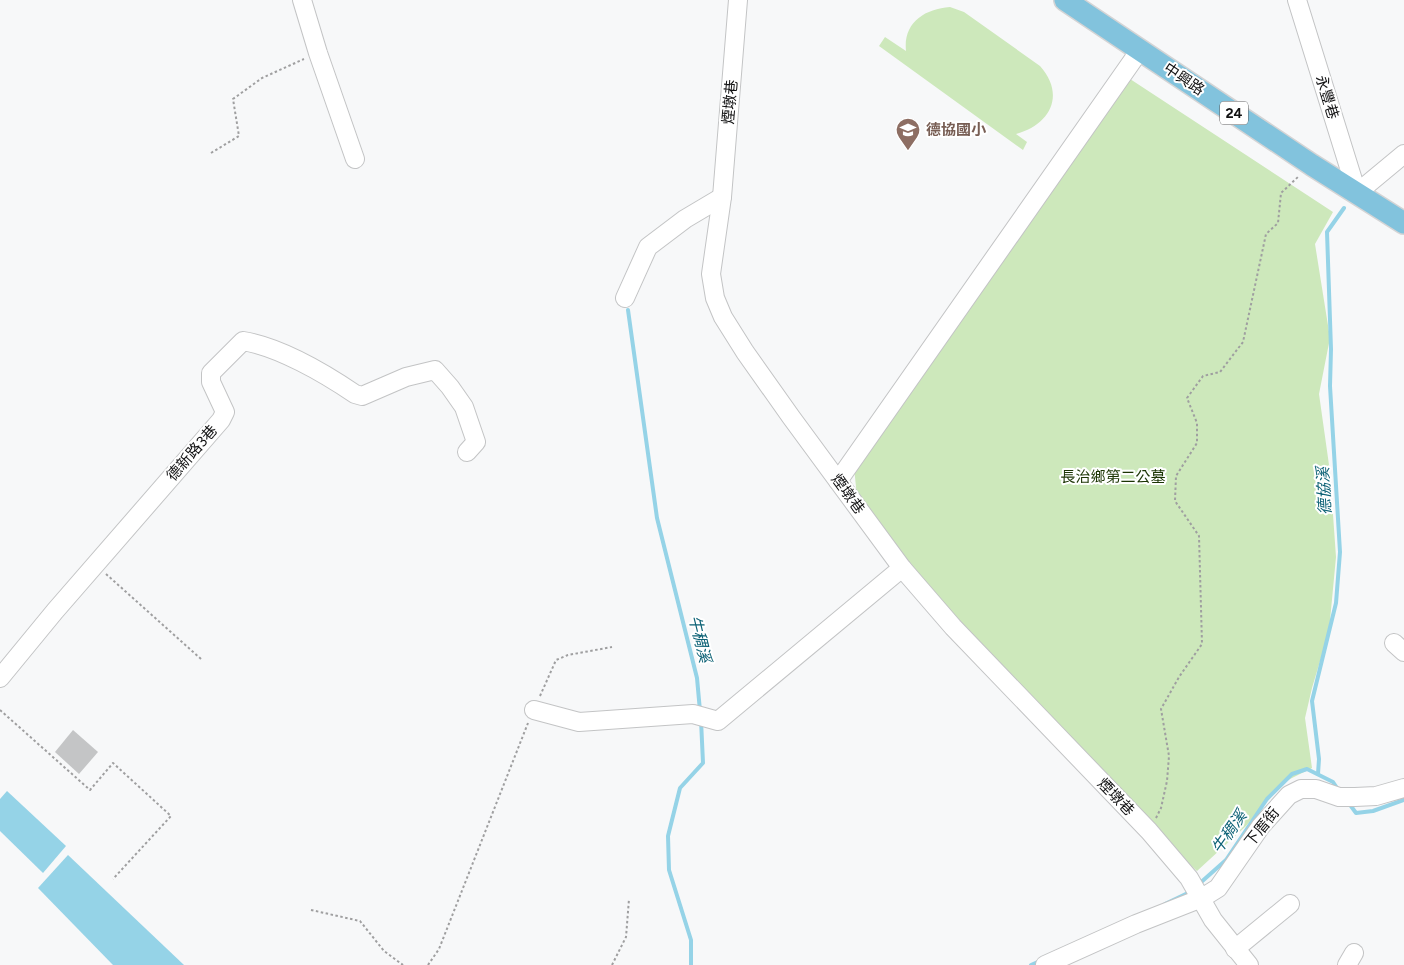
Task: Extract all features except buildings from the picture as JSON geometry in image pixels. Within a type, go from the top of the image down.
[{"type":"main road","name":"中興路","points":[[1064,0],[1312,165],[1404,223]]},
{"type":"street","points":[[302,0],[318,53],[355,159]]},
{"type":"street","name":"煙墩巷","points":[[738,0],[722,197],[711,274],[718,304],[724,317],[745,352],[902,568],[953,626],[1149,831],[1189,878],[1212,920],[1249,965]]},
{"type":"street","name":"永豐巷","points":[[1297,0],[1357,194]]},
{"type":"street","points":[[838,481],[1140,50]]},
{"type":"street","points":[[1357,194],[1404,154]]},
{"type":"street","points":[[625,298],[648,247],[686,219],[722,197]]},
{"type":"street","name":"德新路3巷","points":[[0,678],[221,420],[225,412],[211,382],[211,373],[243,341],[257,343],[306,364],[355,394],[362,396],[406,377],[434,370],[464,408],[476,442],[467,452]]},
{"type":"street","points":[[534,710],[579,722],[693,714],[718,721],[902,568]]},
{"type":"street","name":"下厝街","points":[[1200,896],[1218,888],[1261,826],[1289,795],[1301,788],[1316,789],[1347,797],[1376,796],[1404,788]]},
{"type":"street","points":[[1045,965],[1200,896]]},
{"type":"street","points":[[1235,949],[1290,904]]},
{"type":"path","points":[[211,153],[239,136],[233,99],[262,78],[318,53]]},
{"type":"path","points":[[1149,831],[1161,808],[1168,781],[1169,756],[1161,710],[1179,677],[1202,644],[1199,536],[1175,501],[1176,476],[1196,443],[1197,423],[1187,398],[1203,376],[1220,372],[1243,342],[1266,234],[1278,223],[1281,193],[1312,165]]},
{"type":"path","points":[[96,565],[201,659]]},
{"type":"path","points":[[428,965],[439,949],[534,710],[556,660],[568,655],[612,647]]},
{"type":"path","points":[[0,710],[90,790],[113,763],[171,816],[113,879]]},
{"type":"path","points":[[612,965],[626,938],[629,900]]},
{"type":"path","points":[[311,910],[360,921],[384,951],[403,965]]},
{"type":"green space","points":[[950,7],[964,12],[1040,66],[1048,77],[1053,98],[1050,108],[1038,124],[1016,134],[1027,142],[1023,150],[879,46],[885,37],[906,51],[908,33],[917,19],[932,11]]},
{"type":"green space","name":"長治鄉第二公墓","points":[[1127,77],[1333,212],[1315,244],[1330,338],[1319,394],[1330,472],[1336,557],[1329,631],[1305,718],[1312,768],[1282,783],[1246,826],[1197,871],[1142,821],[951,620],[857,497],[854,467]]},
{"type":"water","points":[[7,791],[66,846],[43,873],[0,831],[0,799]]},
{"type":"water","points":[[68,855],[184,965],[113,965],[38,888]]},
{"type":"waterway","name":"德協溪","points":[[1318,774],[1319,759],[1312,701],[1336,603],[1340,552],[1330,386],[1331,349],[1327,232],[1344,208]]},
{"type":"waterway","name":"牛稠溪","points":[[628,310],[657,518],[697,678],[700,711]]},
{"type":"waterway","name":"牛稠溪","points":[[691,965],[691,940],[669,870],[668,836],[680,788],[703,763],[701,720]]},
{"type":"waterway","name":"牛稠溪","points":[[1199,884],[1226,860],[1267,799],[1292,774],[1307,769],[1333,782],[1339,791]]},
{"type":"waterway","name":"牛稠溪","points":[[1348,802],[1356,813],[1373,811],[1404,800]]},
{"type":"waterway","name":"牛稠溪","points":[[1165,904],[1190,892]]},
{"type":"waterway","name":"牛稠溪","points":[[1031,965],[1040,961]]},
{"type":"place","name":"德協國小","points":[[908,151]]}]
